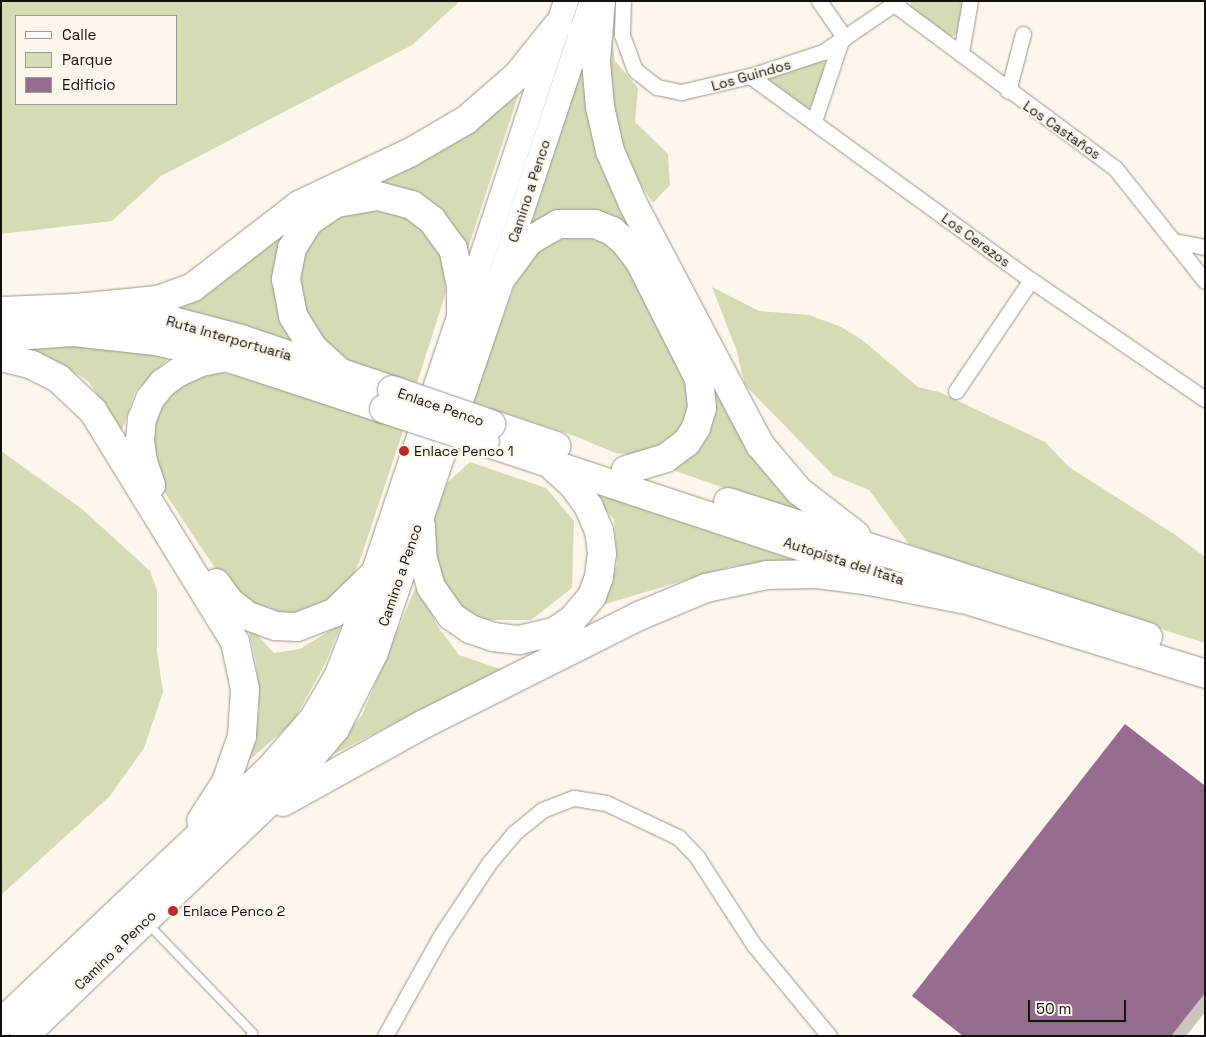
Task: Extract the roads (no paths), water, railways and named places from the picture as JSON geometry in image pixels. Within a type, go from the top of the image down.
[{"type":"highway","points":[[600,1],[597,84],[610,151],[633,204],[726,386],[760,445],[799,491],[835,521],[887,554]]},
{"type":"highway","points":[[76,308],[158,300],[198,284],[299,204],[417,148],[466,120],[517,76],[562,13]]},
{"type":"highway","points":[[341,373],[318,353],[298,326],[289,304],[286,279],[292,248],[301,230],[317,214],[336,204],[367,196],[390,198],[412,205],[432,220],[447,239],[456,260],[462,317]]},
{"type":"highway","points":[[500,280],[529,241],[559,224],[586,222],[604,227],[620,237],[636,256],[696,370],[702,408],[696,428],[681,448],[666,458],[626,470]]},
{"type":"highway","name":"Camino a Penco","points":[[1,1023],[269,770],[314,718],[348,654],[378,568],[500,280]]},
{"type":"highway","name":"Ruta Interportuaria","points":[[1,311],[76,308],[139,314],[209,329],[341,373],[388,400]]},
{"type":"highway","name":"Camino a Penco","points":[[27,1035],[307,765],[349,706],[374,652],[422,511],[462,317]]},
{"type":"highway","name":"Ruta Interportuaria","points":[[1,337],[45,333],[101,334],[156,341],[226,357],[388,400]]},
{"type":"highway","points":[[1,357],[46,371],[70,388],[93,411],[220,614],[237,650],[246,705],[238,752],[218,796],[169,864]]},
{"type":"highway","points":[[226,357],[189,366],[163,383],[146,409],[140,441],[143,462],[151,486],[223,593],[239,610],[257,621],[276,626],[297,627],[320,621],[347,603],[378,568]]},
{"type":"highway","name":"Enlace Penco","points":[[388,400],[488,433]]},
{"type":"highway","name":"Autopista del Itata","points":[[488,433],[626,470],[1205,655]]},
{"type":"highway","name":"Autopista del Itata","points":[[488,433],[548,463],[961,599],[1205,674]]},
{"type":"highway","points":[[422,511],[421,543],[427,575],[436,598],[451,616],[470,629],[493,637],[519,640],[543,636],[572,620],[587,605],[600,577],[602,554],[599,531],[589,507],[572,484],[548,463]]},
{"type":"highway","points":[[240,830],[366,754],[639,616],[706,588],[767,575],[817,574],[870,581],[961,599]]},
{"type":"main road","name":"Camino a Penco","points":[[500,280],[592,1]]},
{"type":"main road","name":"Camino a Penco","points":[[462,317],[562,13]]},
{"type":"street","name":"Los Guindos","points":[[623,1],[622,26],[627,52],[635,70],[656,87],[690,91],[799,62],[843,39],[896,3]]},
{"type":"street","points":[[814,121],[843,39],[819,1]]},
{"type":"street","points":[[961,53],[970,1]]},
{"type":"street","name":"Los Castaños","points":[[896,3],[1008,91],[1115,168],[1205,281]]},
{"type":"street","points":[[1008,91],[1023,34]]},
{"type":"street","name":"Los Cerezos","points":[[750,76],[1032,280],[1205,400]]},
{"type":"street","points":[[1174,241],[1205,247]]},
{"type":"street","points":[[956,391],[1032,280]]},
{"type":"street","points":[[386,1036],[440,937],[489,863],[514,833],[542,810],[574,798],[606,803],[678,838],[697,856],[754,945],[829,1036]]},
{"type":"lane","points":[[145,920],[253,1034],[250,1036]]},
{"type":"place","name":"Enlace Penco 1","points":[[404,451]]},
{"type":"place","name":"Enlace Penco 2","points":[[173,911]]}]
